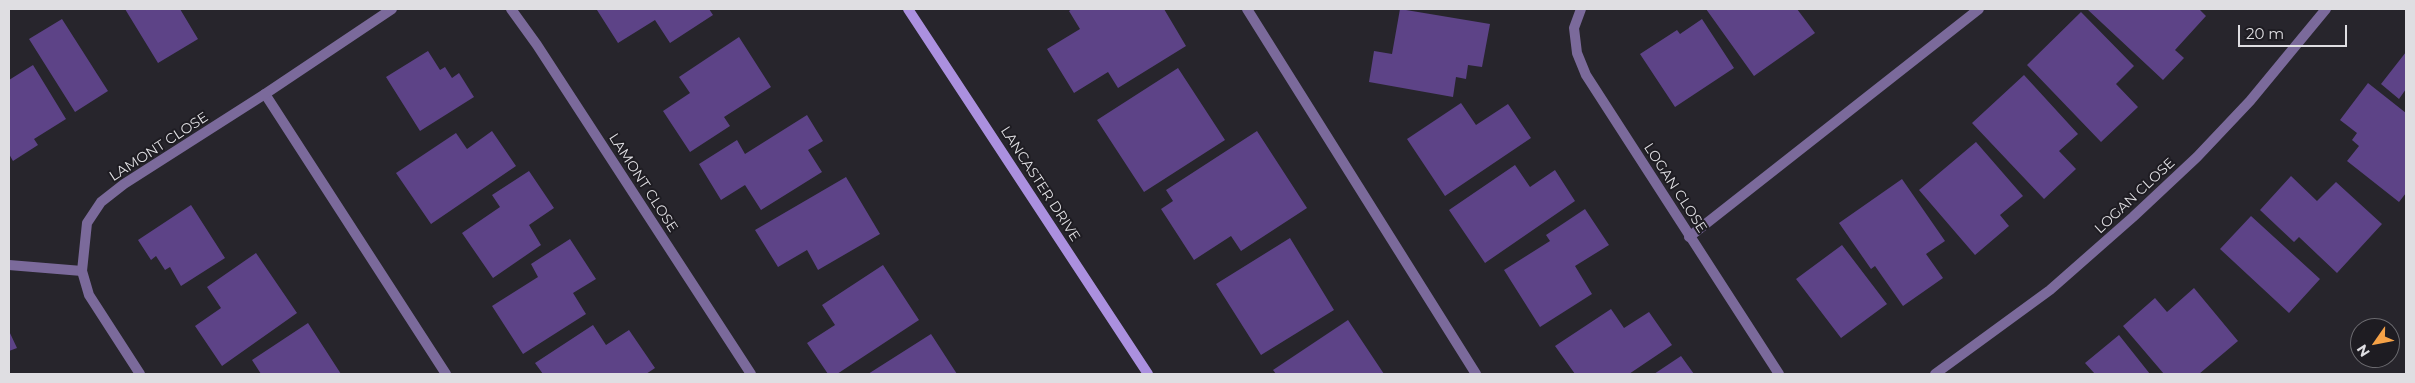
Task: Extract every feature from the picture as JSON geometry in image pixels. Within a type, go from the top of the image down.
[{"type":"street","name":"LAMONT CLOSE","points":[[140,374],[89,295],[82,271],[87,223],[101,202],[124,184],[265,94],[392,9]]},
{"type":"street","name":"LAMONT CLOSE","points":[[511,9],[537,45],[751,374]]},
{"type":"street","name":"LANCASTER DRIVE","points":[[908,9],[1148,374]]},
{"type":"street","points":[[1247,9],[1476,374]]},
{"type":"street","name":"LOGAN CLOSE","points":[[1581,9],[1574,28],[1577,53],[1586,74],[1689,237],[1779,374]]},
{"type":"street","points":[[1689,237],[1979,9]]},
{"type":"street","name":"LOGAN CLOSE","points":[[1935,374],[2050,290],[2133,217],[2197,157],[2243,108],[2326,9]]},
{"type":"street","points":[[265,94],[446,374]]},
{"type":"street","points":[[9,265],[82,271]]},
{"type":"building","points":[[125,9],[180,9],[198,39],[158,63]]},
{"type":"building","points":[[709,9],[713,15],[670,43],[655,20],[618,43],[597,10]]},
{"type":"building","points":[[1072,9],[1164,9],[1186,46],[1118,88],[1108,72],[1074,93],[1047,49],[1080,29],[1069,11]]},
{"type":"building","points":[[1400,9],[1490,24],[1482,67],[1468,65],[1466,79],[1456,77],[1453,97],[1369,82],[1374,51],[1392,54]]},
{"type":"building","points":[[1706,9],[1797,9],[1815,33],[1754,76]]},
{"type":"building","points":[[2087,9],[2199,9],[2206,16],[2175,50],[2184,58],[2163,80]]},
{"type":"building","points":[[2081,12],[2134,66],[2116,84],[2138,107],[2101,142],[2027,65]]},
{"type":"building","points":[[62,19],[108,91],[75,112],[29,39]]},
{"type":"building","points":[[1702,19],[1734,68],[1675,107],[1640,54],[1677,30],[1680,34]]},
{"type":"building","points":[[739,37],[771,87],[724,117],[730,126],[690,152],[663,111],[690,93],[679,77]]},
{"type":"building","points":[[428,51],[440,70],[445,67],[452,78],[459,73],[474,97],[420,131],[386,77]]},
{"type":"building","points":[[2406,52],[2406,89],[2399,99],[2381,84]]},
{"type":"building","points":[[33,65],[66,119],[34,139],[38,145],[13,161],[9,154],[9,80]]},
{"type":"building","points":[[1178,68],[1225,140],[1144,192],[1097,120]]},
{"type":"building","points":[[2024,75],[2078,134],[2059,151],[2076,169],[2044,199],[1972,123]]},
{"type":"building","points":[[2368,83],[2406,113],[2406,193],[2399,202],[2347,161],[2359,146],[2352,140],[2357,133],[2340,120]]},
{"type":"building","points":[[1461,103],[1476,125],[1508,104],[1531,138],[1445,196],[1407,139]]},
{"type":"building","points":[[807,115],[823,141],[808,150],[822,172],[761,210],[745,185],[721,200],[699,164],[737,140],[745,154]]},
{"type":"building","points":[[492,131],[516,166],[431,224],[396,173],[456,133],[467,149]]},
{"type":"building","points":[[1257,131],[1307,208],[1241,251],[1231,236],[1194,260],[1161,209],[1173,201],[1166,190]]},
{"type":"building","points":[[1976,142],[2023,196],[2000,215],[2009,226],[1975,255],[1919,190]]},
{"type":"building","points":[[1515,165],[1530,187],[1555,170],[1575,201],[1485,263],[1449,210]]},
{"type":"building","points":[[529,171],[554,208],[529,225],[541,245],[493,278],[462,233],[500,207],[492,195]]},
{"type":"building","points":[[2291,176],[2317,201],[2336,182],[2382,224],[2337,273],[2299,237],[2294,242],[2260,210]]},
{"type":"building","points":[[846,177],[880,234],[818,270],[807,250],[778,267],[755,230]]},
{"type":"building","points":[[1902,179],[1945,241],[1926,254],[1943,278],[1903,306],[1875,266],[1871,269],[1839,223]]},
{"type":"building","points":[[191,205],[225,258],[181,286],[170,267],[165,270],[156,256],[151,260],[138,240]]},
{"type":"building","points":[[1585,209],[1609,245],[1575,266],[1592,294],[1540,327],[1504,270],[1550,241],[1546,235]]},
{"type":"building","points":[[2251,216],[2320,279],[2289,313],[2220,249]]},
{"type":"building","points":[[1290,238],[1334,310],[1261,355],[1216,284]]},
{"type":"building","points":[[570,239],[596,279],[573,293],[586,314],[523,354],[492,306],[538,277],[531,264]]},
{"type":"building","points":[[1842,245],[1887,304],[1841,338],[1796,279]]},
{"type":"building","points":[[256,253],[297,313],[222,366],[195,326],[221,308],[207,287]]},
{"type":"building","points":[[883,265],[919,320],[837,374],[828,374],[807,343],[835,325],[822,305]]},
{"type":"building","points":[[2194,288],[2238,341],[2199,374],[2164,374],[2123,326],[2155,298],[2167,312]]},
{"type":"building","points":[[1611,309],[1624,328],[1649,312],[1672,345],[1629,374],[1575,374],[1555,346]]},
{"type":"building","points":[[1348,320],[1384,374],[1276,374],[1273,370]]},
{"type":"building","points":[[308,323],[341,374],[261,374],[252,360]]},
{"type":"building","points":[[593,325],[606,345],[629,330],[655,368],[646,374],[543,374],[535,363]]},
{"type":"building","points":[[9,331],[17,348],[9,351]]},
{"type":"building","points":[[931,334],[957,374],[868,374]]},
{"type":"building","points":[[2119,335],[2150,374],[2095,374],[2085,363]]},
{"type":"building","points":[[1681,356],[1694,374],[1654,374]]}]
